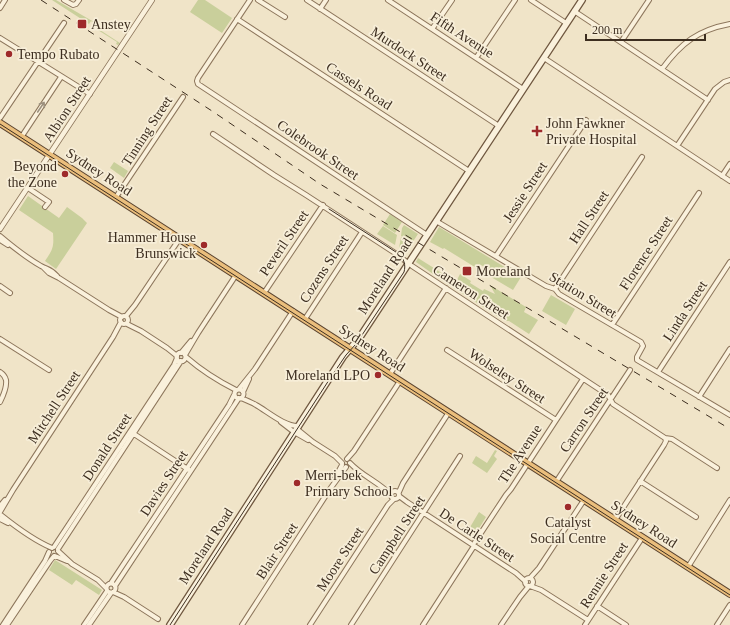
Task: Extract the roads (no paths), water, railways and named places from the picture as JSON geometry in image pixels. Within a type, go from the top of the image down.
[{"type":"highway","name":"Sydney Road","points":[[0,123],[730,594]]},
{"type":"main road","name":"Moreland Road","points":[[170,625],[343,357],[358,340],[582,0]]},
{"type":"street","points":[[0,8],[5,0]]},
{"type":"street","points":[[64,0],[73,5],[79,0]]},
{"type":"street","name":"Albion Street","points":[[0,229],[152,0]]},
{"type":"street","points":[[238,19],[250,0]]},
{"type":"street","points":[[258,0],[284,17]]},
{"type":"street","name":"Murdock Street","points":[[307,0],[499,126]]},
{"type":"street","points":[[320,9],[326,0]]},
{"type":"street","name":"Fifth Avenue","points":[[389,0],[523,89]]},
{"type":"street","points":[[432,29],[452,0]]},
{"type":"street","points":[[476,58],[515,0]]},
{"type":"street","points":[[531,0],[566,24]]},
{"type":"street","points":[[621,42],[649,0]]},
{"type":"street","points":[[574,11],[708,100]]},
{"type":"street","name":"Colebrook Street","points":[[238,19],[197,82],[427,235]]},
{"type":"street","name":"Cassels Road","points":[[238,19],[469,171]]},
{"type":"street","points":[[0,118],[64,23]]},
{"type":"street","points":[[662,69],[671,57],[689,40],[710,29],[730,24]]},
{"type":"street","points":[[0,38],[90,94]]},
{"type":"street","points":[[544,58],[730,181]]},
{"type":"street","points":[[22,136],[61,77]]},
{"type":"street","points":[[677,146],[719,85],[730,80]]},
{"type":"street","name":"Tinning Street","points":[[116,198],[183,96]]},
{"type":"street","name":"Jessie Street","points":[[496,256],[586,120]]},
{"type":"street","name":"Cameron Street","points":[[212,134],[583,378],[608,395],[613,404],[665,438],[672,439],[717,468]]},
{"type":"street","name":"Hall Street","points":[[555,289],[642,157]]},
{"type":"street","points":[[722,176],[730,164]]},
{"type":"street","points":[[28,188],[49,202],[45,207]]},
{"type":"street","name":"Florence Street","points":[[612,325],[699,193]]},
{"type":"street","name":"Peveril Street","points":[[264,293],[322,205]]},
{"type":"street","name":"Station Street","points":[[436,221],[546,286],[555,289],[560,294],[642,343],[643,346],[636,359],[658,372]]},
{"type":"street","name":"Cozens Street","points":[[305,319],[362,232]]},
{"type":"street","name":"De Carle Street","points":[[0,236],[14,248]]},
{"type":"street","name":"Mitchell Street","points":[[0,515],[13,490],[180,238]]},
{"type":"street","name":"De Carle Street","points":[[0,240],[239,394],[288,424],[296,426],[297,429],[312,442],[475,544],[541,590],[588,620]]},
{"type":"street","name":"Linda Street","points":[[658,372],[730,262]]},
{"type":"street","name":"Donald Street","points":[[3,625],[132,433],[174,365],[198,333],[236,275]]},
{"type":"street","points":[[0,286],[10,293]]},
{"type":"street","points":[[390,374],[446,288]]},
{"type":"street","name":"Davies Street","points":[[84,625],[111,588],[189,470],[229,405],[239,394],[293,311]]},
{"type":"street","points":[[0,338],[49,370]]},
{"type":"street","points":[[699,397],[730,349]]},
{"type":"street","name":"Wolseley Street","points":[[447,350],[556,420]]},
{"type":"street","name":"Carron Street","points":[[556,482],[630,370]]},
{"type":"street","points":[[0,372],[4,376],[6,382],[0,402]]},
{"type":"street","points":[[658,372],[730,415]]},
{"type":"street","name":"The Avenue","points":[[423,625],[583,378]]},
{"type":"street","name":"Blair Street","points":[[242,625],[330,489],[333,480],[346,463],[400,381]]},
{"type":"street","name":"Moore Street","points":[[310,625],[449,412]]},
{"type":"street","name":"De Carle Street","points":[[275,416],[297,429]]},
{"type":"street","points":[[132,433],[189,470]]},
{"type":"street","points":[[615,520],[666,442],[665,438]]},
{"type":"street","name":"Campbell Street","points":[[352,625],[460,456]]},
{"type":"street","points":[[640,481],[696,517]]},
{"type":"street","name":"Mitchell Street","points":[[0,506],[13,490]]},
{"type":"street","points":[[501,625],[584,500]]},
{"type":"street","points":[[688,566],[730,500]]},
{"type":"street","points":[[0,515],[72,564],[158,619]]},
{"type":"street","name":"Rennie Street","points":[[585,625],[642,538]]},
{"type":"street","name":"Donald Street","points":[[7,625],[50,560],[54,551]]},
{"type":"street","name":"Davies Street","points":[[89,625],[111,588]]},
{"type":"street","points":[[717,625],[730,605]]},
{"type":"street","points":[[597,606],[626,625]]},
{"type":"tram line","points":[[0,124],[730,595]]},
{"type":"tram line","points":[[170,625],[329,380],[346,355],[356,344],[404,272],[404,262],[399,254],[329,209]]},
{"type":"railway","points":[[41,0],[212,111],[320,184],[730,429]]},
{"type":"place","name":"Anstey","points":[[82,24]]},
{"type":"place","name":"Tempo Rubato","points":[[9,54]]},
{"type":"place","name":"John Fawkner Private Hospital","points":[[537,131]]},
{"type":"place","name":"Beyond the Zone","points":[[65,174]]},
{"type":"place","name":"Hammer House Brunswick","points":[[204,245]]},
{"type":"place","name":"Moreland","points":[[467,271]]},
{"type":"place","name":"Moreland LPO","points":[[378,375]]},
{"type":"place","name":"Merri-bek Primary School","points":[[297,483]]},
{"type":"place","name":"Catalyst Social Centre","points":[[568,507]]}]
